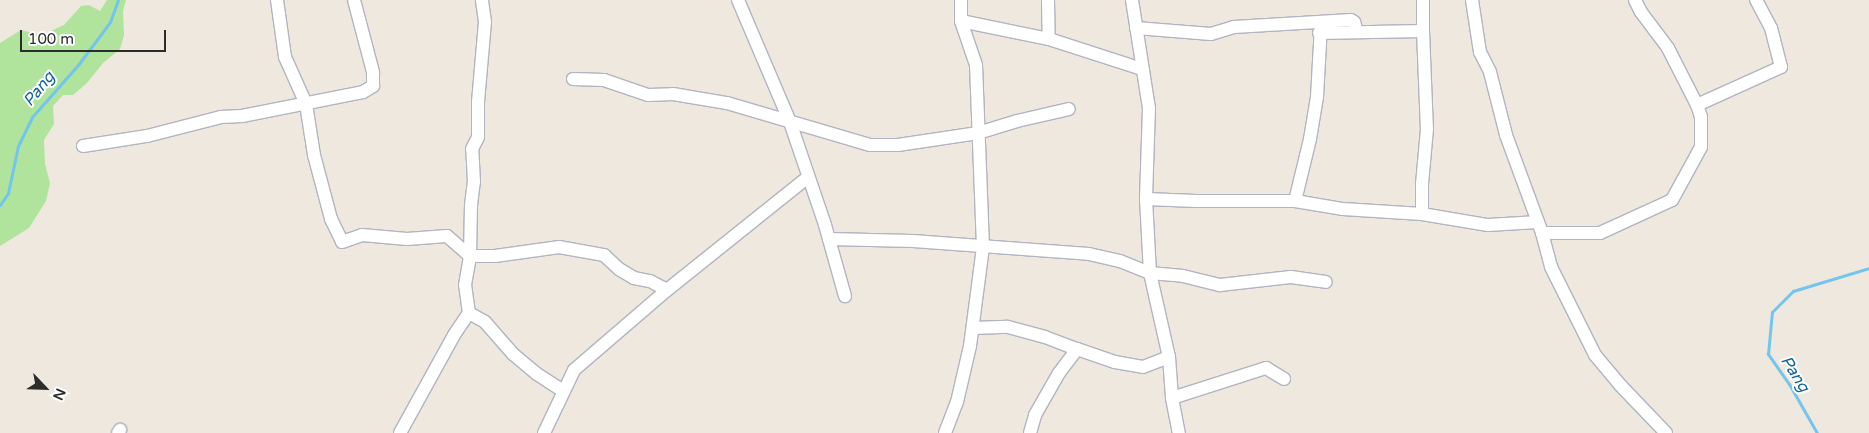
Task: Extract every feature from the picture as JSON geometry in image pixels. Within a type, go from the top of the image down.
[{"type":"street","points":[[277,0],[286,56],[306,104],[314,155],[331,219],[342,242],[362,235],[407,238],[447,236],[470,256],[495,256],[560,247],[604,255],[619,269],[634,278],[650,281],[667,290]]},
{"type":"street","points":[[83,146],[147,136],[221,117],[242,116],[363,92],[373,86],[373,72],[354,0]]},
{"type":"street","points":[[400,433],[454,334],[470,313],[465,285],[470,256],[471,204],[474,182],[472,149],[478,137],[478,102],[485,22],[482,0]]},
{"type":"street","points":[[738,0],[790,122],[829,239],[845,296]]},
{"type":"street","points":[[945,433],[958,402],[973,328],[983,247],[976,65],[961,21],[961,0]]},
{"type":"street","points":[[1048,0],[1049,39]]},
{"type":"street","points":[[1132,0],[1149,108],[1146,199],[1150,273],[1169,358],[1172,398],[1179,433]]},
{"type":"street","points":[[1422,214],[1422,184],[1427,129],[1423,0]]},
{"type":"street","points":[[1472,0],[1480,52],[1490,72],[1506,135],[1540,228],[1551,266],[1596,355],[1621,386],[1666,433]]},
{"type":"street","points":[[1146,199],[1295,201],[1343,209],[1422,214],[1488,224],[1600,233],[1672,200],[1701,147],[1701,118],[1697,105],[1668,48],[1640,12],[1635,0]]},
{"type":"street","points":[[1697,105],[1782,67],[1771,28],[1756,0]]},
{"type":"street","points":[[1136,28],[1211,34],[1234,27],[1320,28],[1351,20],[1354,22],[1357,32],[1423,32]]},
{"type":"street","points":[[961,21],[1049,39],[1142,69]]},
{"type":"street","points":[[1295,201],[1310,139],[1317,97],[1320,28]]},
{"type":"street","points":[[573,79],[604,80],[648,95],[673,94],[727,103],[870,145],[898,145],[978,133],[1069,108]]},
{"type":"street","points":[[544,433],[574,370],[667,290],[808,177]]},
{"type":"street","points":[[829,239],[913,241],[1089,254],[1120,261],[1150,273],[1183,276],[1220,285],[1291,278],[1326,282]]},
{"type":"street","points":[[470,313],[485,322],[525,364],[563,391]]},
{"type":"street","points":[[973,328],[1008,327],[1045,337],[1115,362],[1143,367],[1169,358]]},
{"type":"street","points":[[1030,433],[1036,414],[1059,373],[1077,349]]},
{"type":"street","points":[[1172,398],[1266,368],[1284,379]]},
{"type":"green space","points":[[107,0],[126,0],[123,11],[124,35],[120,49],[103,63],[87,83],[73,95],[63,95],[53,106],[54,124],[44,140],[45,164],[50,183],[46,201],[29,228],[0,246],[0,43],[21,30],[42,35],[64,25],[81,6],[89,5],[100,11]]},
{"type":"waterway","name":"Pang","points":[[0,205],[8,193],[18,146],[32,117],[78,65],[110,22],[118,0]]},
{"type":"waterway","name":"Pang","points":[[1817,433],[1789,384],[1768,354],[1772,312],[1793,291],[1869,268]]}]
